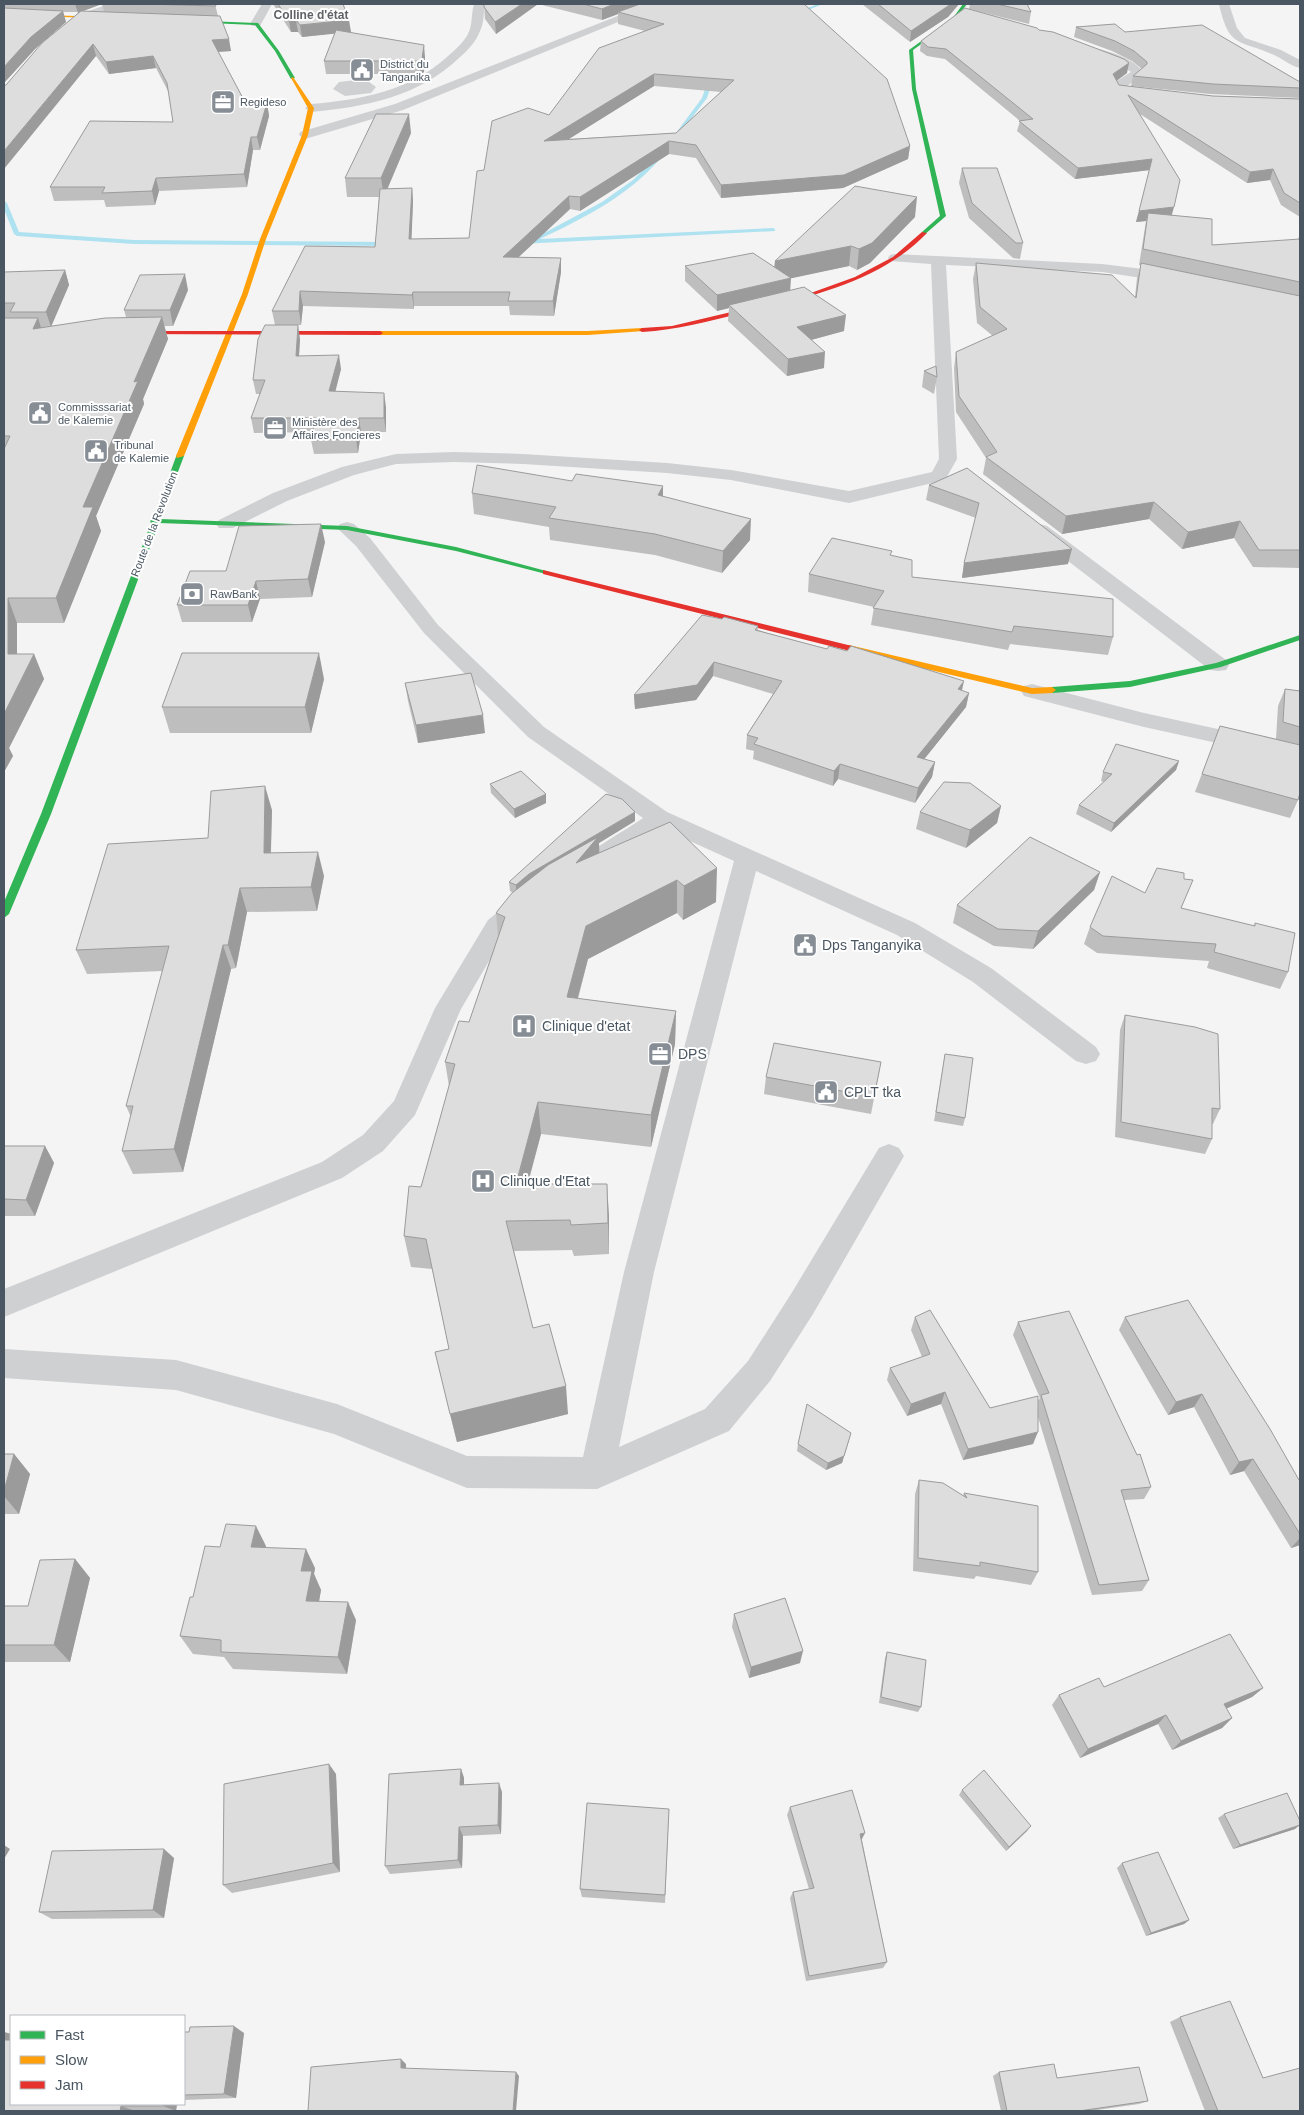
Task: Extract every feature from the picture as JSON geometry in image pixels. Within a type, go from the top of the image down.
[{"type":"street","points":[[61,33],[81,17],[119,4]]},
{"type":"street","points":[[256,24],[267,4]]},
{"type":"street","points":[[305,135],[399,107],[657,4]]},
{"type":"street","points":[[1224,4],[1232,29],[1241,40],[1277,52],[1300,64]]},
{"type":"street","points":[[311,108],[345,106],[374,100],[422,81],[445,68],[474,32],[479,5]]},
{"type":"street","points":[[113,333],[588,333],[672,328],[810,295],[856,278],[895,258],[944,216],[914,89],[911,50],[919,40],[956,19],[966,10]]},
{"type":"street","points":[[4,15],[120,18]]},
{"type":"street","points":[[169,20],[256,24],[277,51],[311,108]]},
{"type":"street","points":[[1085,48],[1133,66],[1138,73],[1119,84],[1121,90],[1161,95]]},
{"type":"street","points":[[311,108],[345,92]]},
{"type":"street","name":"Route de la Revolution","points":[[4,914],[46,814],[154,521],[231,332],[264,239],[305,135],[311,108]]},
{"type":"street","points":[[895,258],[1102,268],[1188,280]]},
{"type":"street","points":[[226,524],[280,497],[348,471],[396,459],[454,457],[523,459],[667,468],[731,475],[849,497],[939,476],[948,459],[938,261]]},
{"type":"street","points":[[948,459],[964,471]]},
{"type":"street","points":[[1027,519],[1218,665]]},
{"type":"street","points":[[154,521],[347,528],[456,549],[767,629],[1032,691],[1144,720],[1283,750],[1300,756]]},
{"type":"street","points":[[347,528],[374,555],[431,629],[536,732],[659,818],[906,929],[982,975],[1086,1054]]},
{"type":"street","points":[[1032,691],[1088,689],[1130,684],[1218,665],[1300,637]]},
{"type":"street","points":[[574,872],[626,842],[659,818]]},
{"type":"street","points":[[597,1473],[639,1272],[747,858]]},
{"type":"street","points":[[4,1303],[332,1170],[374,1142],[405,1107],[448,1008],[497,926],[549,886]]},
{"type":"street","points":[[4,1364],[176,1375],[338,1419],[467,1472],[597,1473],[717,1420],[760,1371],[802,1304],[889,1156]]},
{"type":"building","points":[[143,4],[215,4],[216,6]]},
{"type":"building","points":[[278,4],[343,4],[349,20],[300,25],[296,20],[289,21]]},
{"type":"building","points":[[484,4],[522,4],[495,22],[484,7]]},
{"type":"building","points":[[583,4],[614,4],[602,9]]},
{"type":"building","points":[[640,4],[804,4],[887,79],[910,146],[844,175],[721,185],[696,145],[669,141],[580,197],[569,196],[503,257],[561,258],[553,301],[508,301],[510,292],[413,292],[412,295],[300,291],[299,311],[272,311],[305,246],[375,247],[380,189],[412,188],[409,239],[469,238],[477,171],[484,170],[492,121],[528,108],[549,115],[599,48],[664,24],[618,12]],"holes":[[[654,74],[734,80],[676,133],[544,141]]]},
{"type":"building","points":[[878,4],[951,4],[911,31]]},
{"type":"building","points":[[997,4],[1027,4],[1031,12]]},
{"type":"building","points":[[4,8],[63,11],[31,37],[4,67]]},
{"type":"building","points":[[965,8],[1039,30],[1053,32],[1124,59],[1129,63],[1113,74],[1119,85],[1213,96],[1300,99],[1300,203],[1284,193],[1273,169],[1250,172],[1128,95],[1180,180],[1174,207],[1139,211],[1152,159],[1078,168],[1019,121],[1033,119],[946,49],[928,47],[921,41]]},
{"type":"building","points":[[81,11],[220,16],[229,39],[212,40],[246,104],[267,103],[257,137],[251,137],[244,174],[156,178],[152,191],[102,193],[105,187],[50,187],[90,121],[173,122],[167,83],[153,56],[106,62],[93,44],[4,151],[4,86],[42,43]]},
{"type":"building","points":[[1115,24],[1125,32],[1202,25],[1300,82],[1300,88],[1213,84],[1133,76],[1147,62],[1134,51],[1115,41],[1076,27]]},
{"type":"building","points":[[336,30],[424,45],[422,59],[419,61],[324,61]]},
{"type":"building","points":[[376,114],[409,114],[381,178],[345,178]]},
{"type":"building","points":[[962,168],[997,168],[1023,243],[1016,243],[972,203]]},
{"type":"building","points":[[855,186],[917,197],[872,243],[859,249],[851,246],[775,261]]},
{"type":"building","points":[[1148,213],[1212,219],[1212,245],[1300,239],[1300,282],[1143,249]]},
{"type":"building","points":[[753,253],[791,278],[717,295],[685,266]]},
{"type":"building","points":[[976,263],[1112,275],[1136,298],[1141,263],[1300,296],[1300,550],[1259,550],[1240,521],[1188,532],[1154,502],[1066,516],[986,457],[997,452],[959,396],[956,352],[1007,329],[980,307]]},
{"type":"building","points":[[65,270],[46,312],[10,312],[15,303],[4,303],[4,272]]},
{"type":"building","points":[[185,274],[170,310],[124,310],[140,275]]},
{"type":"building","points":[[804,287],[846,315],[797,327],[825,352],[788,359],[729,305]]},
{"type":"building","points":[[162,317],[134,382],[138,381],[83,507],[93,507],[56,598],[8,598],[8,654],[34,654],[4,714],[4,449],[10,436],[4,436],[4,318],[38,318],[33,329],[105,318]]},
{"type":"building","points":[[265,325],[298,325],[296,356],[339,355],[329,391],[384,393],[384,418],[359,418],[356,439],[311,440],[316,418],[251,418],[265,380],[253,380],[258,339]]},
{"type":"building","points":[[936,366],[937,377],[924,371]]},
{"type":"building","points":[[477,465],[572,481],[576,474],[663,486],[658,495],[751,519],[723,551],[655,534],[549,518],[556,507],[472,493]]},
{"type":"building","points":[[967,468],[1072,549],[964,563],[979,503],[929,485]]},
{"type":"building","points":[[321,524],[308,579],[256,581],[248,605],[177,605],[190,571],[226,571],[239,526]]},
{"type":"building","points":[[832,538],[892,551],[890,555],[912,560],[912,577],[1113,599],[1113,637],[1014,626],[1012,632],[873,608],[884,591],[809,574]]},
{"type":"building","points":[[702,615],[722,619],[724,617],[758,626],[755,630],[827,649],[829,646],[847,651],[851,646],[964,681],[958,689],[969,693],[917,757],[935,762],[918,788],[840,764],[834,771],[754,744],[758,738],[747,735],[782,681],[714,662],[697,685],[634,695]]},
{"type":"building","points":[[182,653],[319,653],[305,707],[162,707]]},
{"type":"building","points":[[471,673],[483,715],[416,725],[405,683]]},
{"type":"building","points":[[1285,689],[1300,691],[1300,727],[1283,722]]},
{"type":"building","points":[[1220,726],[1300,745],[1300,793],[1298,800],[1202,774]]},
{"type":"building","points":[[1116,744],[1179,761],[1114,823],[1079,805],[1112,774],[1103,772]]},
{"type":"building","points":[[521,771],[546,794],[514,809],[490,784]]},
{"type":"building","points":[[944,782],[970,783],[1001,806],[970,830],[920,812]]},
{"type":"building","points":[[265,786],[264,853],[318,852],[311,887],[240,888],[228,945],[223,945],[174,1149],[122,1151],[133,1106],[126,1106],[169,946],[76,950],[108,844],[208,838],[211,791]]},
{"type":"building","points":[[606,794],[622,799],[635,812],[529,874],[516,885],[509,882]]},
{"type":"building","name":"Clinique d'Etat","points":[[670,822],[717,868],[684,886],[677,880],[586,926],[567,997],[676,1011],[651,1115],[538,1102],[516,1184],[607,1184],[608,1223],[571,1225],[570,1220],[506,1221],[533,1328],[549,1324],[566,1386],[450,1414],[435,1352],[449,1349],[426,1239],[404,1236],[409,1186],[421,1187],[455,1064],[445,1062],[459,1021],[469,1022],[505,917],[496,913],[512,893],[548,865],[598,837],[576,863]]},
{"type":"building","points":[[1030,837],[1100,872],[1038,931],[998,929],[957,905]]},
{"type":"building","points":[[1157,868],[1184,873],[1184,879],[1193,880],[1181,908],[1255,926],[1255,923],[1295,933],[1288,972],[1214,952],[1216,944],[1103,936],[1090,927],[1112,876],[1145,893]]},
{"type":"building","points":[[1125,1015],[1195,1027],[1218,1034],[1220,1109],[1212,1108],[1212,1139],[1121,1122]]},
{"type":"building","points":[[774,1043],[881,1062],[874,1097],[766,1077]]},
{"type":"building","points":[[945,1054],[973,1058],[965,1118],[936,1112]]},
{"type":"building","points":[[4,1146],[45,1146],[26,1200],[4,1199]]},
{"type":"building","points":[[1188,1300],[1300,1479],[1300,1534],[1253,1459],[1239,1462],[1202,1394],[1176,1402],[1125,1317]]},
{"type":"building","points":[[930,1310],[990,1408],[1038,1396],[1038,1432],[968,1449],[945,1392],[911,1404],[890,1368],[930,1354],[915,1317]]},
{"type":"building","points":[[1069,1311],[1137,1455],[1140,1454],[1151,1487],[1121,1490],[1149,1580],[1099,1585],[1041,1395],[1049,1393],[1018,1322]]},
{"type":"building","points":[[807,1404],[851,1433],[844,1456],[828,1463],[798,1444]]},
{"type":"building","points":[[4,1454],[14,1454],[4,1491]]},
{"type":"building","points":[[919,1480],[943,1483],[967,1498],[964,1493],[1038,1506],[1038,1572],[980,1562],[980,1566],[918,1558]]},
{"type":"building","points":[[226,1524],[256,1526],[251,1547],[306,1549],[301,1571],[312,1571],[306,1601],[348,1602],[338,1657],[221,1652],[221,1640],[180,1636],[190,1597],[193,1597],[205,1546],[220,1547]]},
{"type":"building","points":[[75,1559],[54,1645],[4,1645],[4,1606],[28,1606],[40,1560]]},
{"type":"building","points":[[785,1598],[803,1651],[751,1667],[734,1614]]},
{"type":"building","points":[[1230,1634],[1263,1688],[1224,1704],[1232,1718],[1181,1741],[1166,1715],[1088,1749],[1059,1695],[1099,1678],[1104,1687]]},
{"type":"building","points":[[887,1652],[926,1660],[921,1707],[881,1697]]},
{"type":"building","points":[[329,1764],[333,1863],[223,1885],[224,1784]]},
{"type":"building","points":[[461,1769],[460,1785],[499,1783],[498,1825],[459,1827],[458,1860],[385,1866],[389,1774]]},
{"type":"building","points":[[984,1770],[1031,1826],[1009,1847],[962,1790]]},
{"type":"building","points":[[852,1790],[865,1833],[860,1834],[887,1962],[809,1976],[793,1892],[814,1888],[790,1807]]},
{"type":"building","points":[[1287,1793],[1300,1821],[1300,1825],[1240,1845],[1224,1814]]},
{"type":"building","points":[[587,1803],[669,1809],[665,1895],[580,1889]]},
{"type":"building","points":[[164,1849],[153,1910],[39,1912],[52,1851]]},
{"type":"building","points":[[1158,1852],[1189,1920],[1151,1933],[1122,1863]]},
{"type":"building","points":[[1230,2001],[1263,2078],[1300,2068],[1300,2111],[1218,2111],[1180,2017]]},
{"type":"building","points":[[234,2026],[224,2094],[185,2095],[185,2032],[189,2032],[190,2027]]},
{"type":"building","points":[[4,2040],[10,2040],[10,2105],[163,2105],[121,2106],[120,2111],[4,2111]]},
{"type":"building","points":[[401,2059],[401,2068],[516,2072],[513,2111],[308,2111],[311,2067]]},
{"type":"building","points":[[1054,2064],[1057,2078],[1139,2067],[1148,2101],[1079,2111],[1007,2111],[999,2072]]},
{"type":"waterway","points":[[794,14],[821,4]]},
{"type":"waterway","points":[[672,140],[704,98],[712,76]]},
{"type":"waterway","points":[[534,240],[604,204],[635,181],[662,153]]},
{"type":"waterway","points":[[4,203],[17,234],[134,242],[390,244]]},
{"type":"waterway","points":[[520,242],[773,230]]},
{"type":"traffic: fast","points":[[924,233],[943,216],[914,89],[911,50],[948,24],[965,4]]},
{"type":"traffic: fast","points":[[185,21],[256,24],[277,51],[293,78]]},
{"type":"traffic: fast","points":[[4,914],[46,814],[180,456]]},
{"type":"traffic: fast","points":[[154,521],[347,528],[456,549],[546,572]]},
{"type":"traffic: fast","points":[[1052,690],[1130,684],[1218,665],[1300,637]]},
{"type":"traffic: slow","points":[[4,15],[112,18]]},
{"type":"traffic: slow","points":[[180,456],[245,294],[263,239],[305,135],[311,108],[293,78]]},
{"type":"traffic: slow","points":[[380,333],[588,333],[642,330]]},
{"type":"traffic: slow","points":[[849,648],[1032,691],[1052,690]]},
{"type":"traffic: jam","points":[[642,330],[672,328],[810,295],[857,278],[895,258],[924,233]]},
{"type":"traffic: jam","points":[[129,333],[380,333]]},
{"type":"traffic: jam","points":[[546,572],[849,648]]},
{"type":"place","name":"District du Tanganika","points":[[362,70]]},
{"type":"place","name":"Regideso","points":[[223,102]]},
{"type":"place","name":"Commisssariat de Kalemie","points":[[40,413]]},
{"type":"place","name":"Ministère des Affaires Foncieres","points":[[275,428]]},
{"type":"place","name":"Tribunal de Kalemie","points":[[96,451]]},
{"type":"place","name":"RawBank","points":[[192,594]]},
{"type":"place","name":"Dps Tanganyika","points":[[805,945]]},
{"type":"place","name":"Clinique d'etat","points":[[524,1026]]},
{"type":"place","name":"DPS","points":[[660,1054]]},
{"type":"place","name":"CPLT tka","points":[[826,1092]]},
{"type":"place","name":"Clinique d'Etat","points":[[483,1181]]},
{"type":"district","name":"Colline d'état","points":[[311,15]]}]
